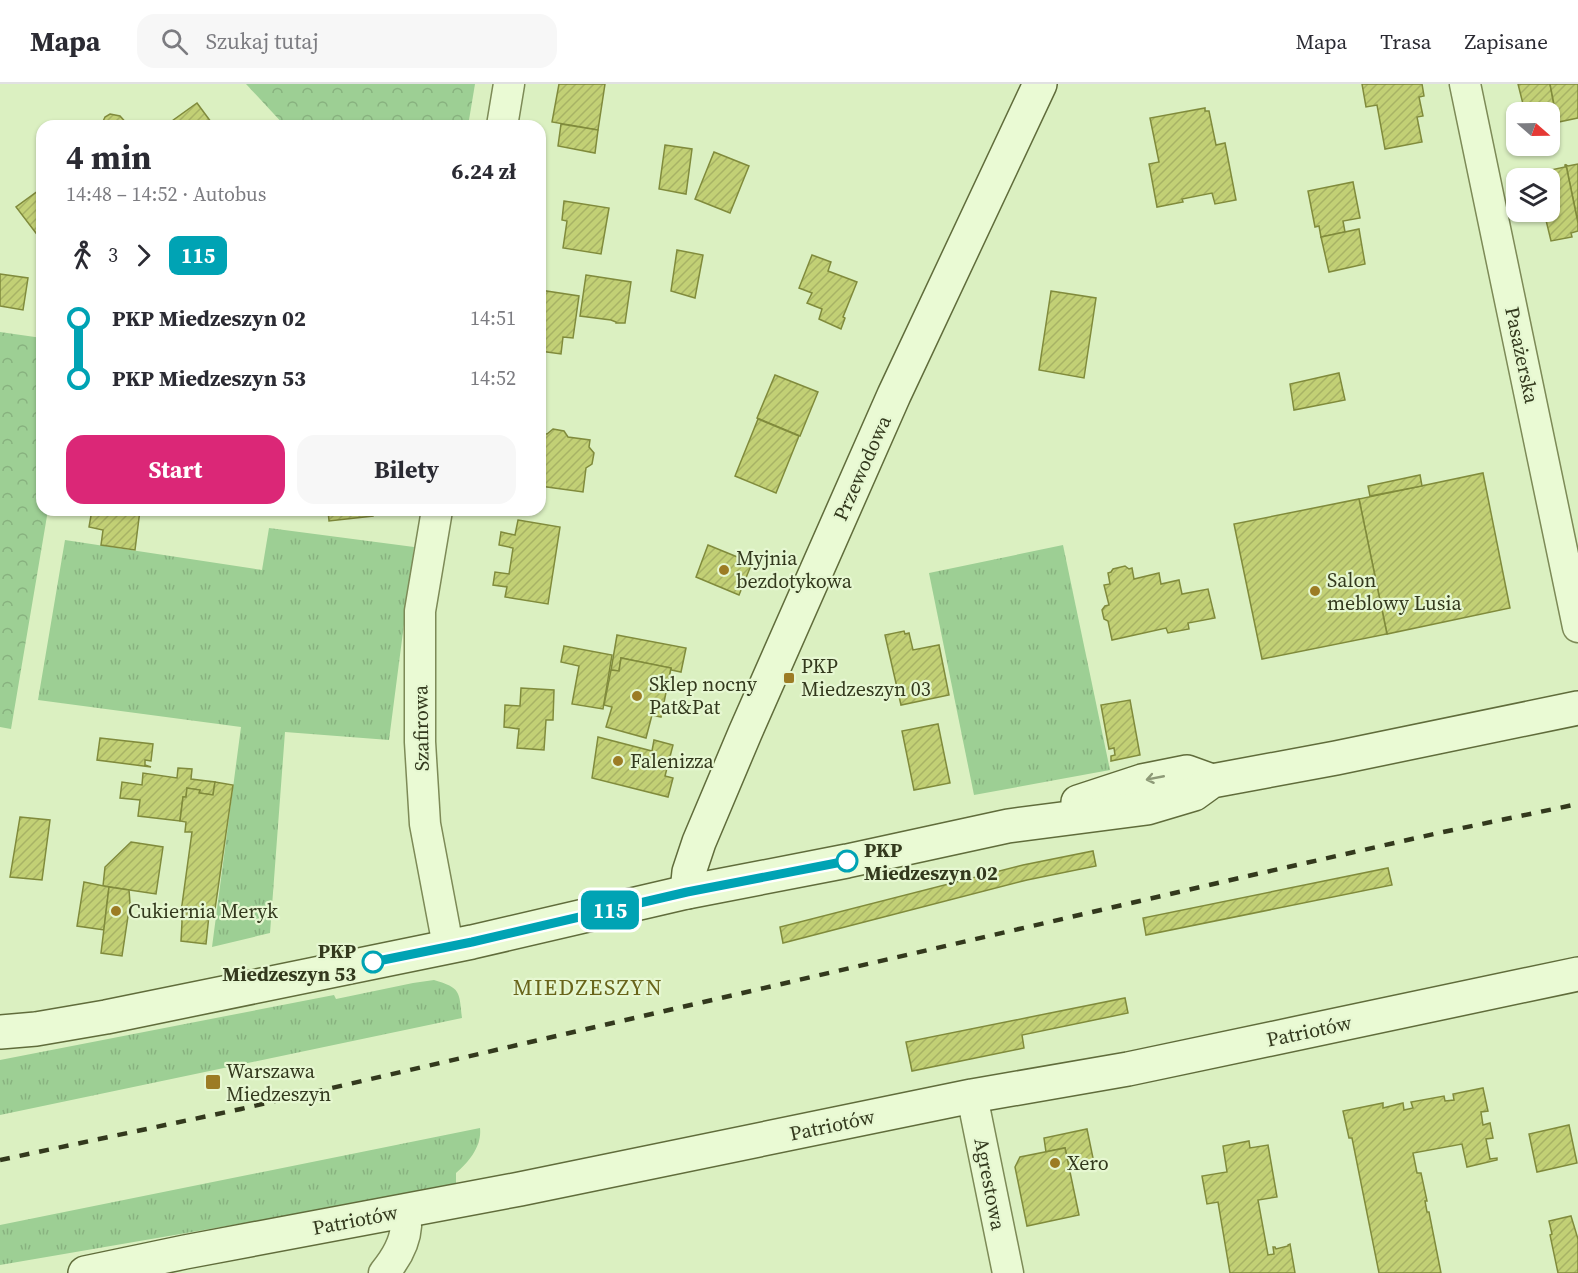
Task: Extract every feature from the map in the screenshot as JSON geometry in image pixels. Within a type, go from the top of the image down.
[{"type":"main road","name":"Przewodowa","points":[[687,892],[689,872],[699,842],[745,733],[894,396],[1040,84]]},
{"type":"main road","points":[[0,1032],[36,1029],[106,1017],[448,946],[687,892],[847,861],[1008,826],[1147,808],[1194,794],[1212,781],[1578,708]]},
{"type":"main road","name":"Patriotów","points":[[85,1273],[972,1096],[1128,1069],[1578,974]]},
{"type":"street","points":[[503,120],[509,84]]},
{"type":"street","name":"Pasażerska","points":[[1465,84],[1578,627]]},
{"type":"street","name":"Szafirowa","points":[[436,516],[420,611],[420,742],[425,824],[448,946]]},
{"type":"street","name":"Agrestowa","points":[[972,1096],[1008,1273]]},
{"type":"street","points":[[384,1273],[395,1257],[404,1236],[406,1226],[403,1211]]},
{"type":"green space","points":[[246,84],[475,84],[469,120],[279,120]]},
{"type":"green space","points":[[0,332],[36,337],[36,516],[47,516],[11,729],[0,727]]},
{"type":"green space","points":[[269,528],[414,547],[389,740],[285,732],[270,933],[212,947],[241,727],[38,700],[65,540],[262,570]]},
{"type":"green space","points":[[1063,545],[1110,770],[974,795],[929,573]]},
{"type":"green space","points":[[434,980],[454,988],[457,992],[462,1018],[0,1115],[0,1060],[334,995],[336,999]]},
{"type":"green space","points":[[480,1128],[477,1147],[466,1164],[456,1173],[456,1184],[360,1203],[0,1265],[0,1225]]},
{"type":"building","points":[[559,84],[605,84],[598,130],[552,122]]},
{"type":"building","points":[[1362,84],[1422,84],[1424,96],[1419,97],[1423,116],[1417,117],[1422,142],[1385,149],[1377,105],[1366,107]]},
{"type":"building","points":[[1518,84],[1550,84],[1554,102],[1522,102]]},
{"type":"building","points":[[1550,84],[1578,84],[1578,118],[1560,122],[1560,102],[1554,102]]},
{"type":"building","points":[[197,103],[210,120],[173,120]]},
{"type":"building","points":[[1205,108],[1205,111],[1209,111],[1216,145],[1225,143],[1236,200],[1215,204],[1212,193],[1157,207],[1149,164],[1159,162],[1150,118]]},
{"type":"building","points":[[110,114],[120,116],[124,120],[104,120]]},
{"type":"building","points":[[561,124],[598,130],[595,153],[558,146]]},
{"type":"building","points":[[665,145],[692,149],[686,194],[659,189]]},
{"type":"building","points":[[714,152],[749,166],[730,213],[695,199]]},
{"type":"building","points":[[1578,164],[1578,223],[1566,165]]},
{"type":"building","points":[[1566,165],[1578,231],[1571,233],[1572,237],[1551,241],[1546,222],[1560,222],[1560,168]]},
{"type":"building","points":[[1353,182],[1360,218],[1343,221],[1345,232],[1321,237],[1319,226],[1315,227],[1308,191]]},
{"type":"building","points":[[36,192],[36,233],[16,207]]},
{"type":"building","points":[[564,201],[609,208],[601,254],[563,248],[567,221],[562,220]]},
{"type":"building","points":[[1359,229],[1365,264],[1329,272],[1321,237]]},
{"type":"building","points":[[677,250],[703,255],[695,298],[671,291]]},
{"type":"building","points":[[812,255],[831,262],[828,271],[857,282],[843,317],[845,318],[841,329],[819,319],[822,309],[807,303],[812,293],[799,288]]},
{"type":"building","points":[[0,274],[28,278],[23,310],[0,306]]},
{"type":"building","points":[[586,275],[631,282],[625,323],[580,316]]},
{"type":"building","points":[[546,291],[579,296],[573,338],[563,337],[561,354],[546,352]]},
{"type":"building","points":[[1051,291],[1096,298],[1084,378],[1039,370]]},
{"type":"building","points":[[1339,373],[1345,400],[1294,410],[1290,384]]},
{"type":"building","points":[[775,375],[818,392],[800,436],[757,418]]},
{"type":"building","points":[[758,419],[799,436],[776,493],[735,476]]},
{"type":"building","points":[[553,429],[564,431],[568,437],[590,440],[589,447],[594,453],[592,464],[586,468],[583,492],[546,487],[547,434]]},
{"type":"building","points":[[1483,473],[1510,608],[1387,634],[1359,499]]},
{"type":"building","points":[[1420,475],[1422,486],[1370,496],[1368,486]]},
{"type":"building","points":[[1359,499],[1387,634],[1262,659],[1234,524]]},
{"type":"building","points":[[91,516],[139,516],[135,550],[101,545],[103,530],[89,527]]},
{"type":"building","points":[[329,516],[373,516],[329,521]]},
{"type":"building","points":[[518,520],[560,527],[548,604],[505,597],[507,587],[493,585],[495,572],[509,574],[513,548],[499,545],[501,532],[515,535]]},
{"type":"building","name":"Myjnia bezdotykowa","points":[[708,545],[752,563],[739,595],[696,577]]},
{"type":"building","points":[[1125,566],[1132,568],[1134,579],[1159,573],[1161,584],[1179,580],[1182,594],[1208,589],[1215,618],[1188,623],[1189,629],[1168,633],[1166,628],[1112,640],[1108,621],[1104,619],[1102,610],[1109,605],[1104,585],[1110,584],[1108,573]]},
{"type":"building","points":[[904,631],[905,634],[909,633],[913,650],[939,645],[949,695],[901,705],[885,635]]},
{"type":"building","points":[[617,635],[686,648],[681,672],[621,658],[619,671],[611,670]]},
{"type":"building","points":[[564,646],[612,655],[603,709],[572,704],[579,666],[561,662]]},
{"type":"building","points":[[621,658],[671,668],[661,717],[652,715],[646,738],[606,727],[612,707],[604,705],[611,670],[619,671]]},
{"type":"building","points":[[521,688],[554,690],[553,720],[546,720],[544,750],[517,748],[519,729],[504,727],[505,705],[520,706]]},
{"type":"building","points":[[1130,700],[1140,755],[1111,761],[1111,756],[1115,755],[1114,748],[1109,749],[1101,705]]},
{"type":"building","points":[[938,724],[950,783],[914,790],[902,731]]},
{"type":"building","points":[[598,737],[652,751],[654,740],[673,745],[665,776],[673,778],[668,797],[592,778]]},
{"type":"building","points":[[100,738],[153,744],[151,761],[145,760],[145,765],[151,767],[97,760]]},
{"type":"building","points":[[178,768],[192,769],[191,779],[215,782],[213,795],[187,788],[186,797],[183,797],[180,821],[138,816],[140,800],[120,798],[122,782],[142,785],[143,773],[177,778]]},
{"type":"building","points":[[215,782],[233,785],[214,916],[181,912],[192,832],[185,832],[186,822],[180,821],[183,797],[186,797],[187,788],[213,795]]},
{"type":"building","points":[[20,817],[50,820],[42,880],[10,877]]},
{"type":"building","points":[[131,842],[163,847],[156,894],[103,886],[105,867]]},
{"type":"building","points":[[1093,851],[1096,866],[1027,880],[783,943],[780,927],[1023,865]]},
{"type":"building","points":[[1388,868],[1392,885],[1146,935],[1143,918]]},
{"type":"building","points":[[84,882],[109,887],[104,930],[77,926]]},
{"type":"building","points":[[109,887],[129,890],[130,903],[122,956],[101,953]]},
{"type":"building","points":[[181,912],[209,915],[206,944],[181,941]]},
{"type":"building","points":[[1125,998],[1128,1013],[1022,1035],[1024,1048],[912,1071],[906,1042]]},
{"type":"building","points":[[1483,1088],[1488,1111],[1481,1112],[1483,1125],[1490,1123],[1493,1138],[1486,1139],[1490,1159],[1497,1158],[1497,1160],[1467,1167],[1462,1144],[1413,1153],[1417,1173],[1421,1173],[1441,1273],[1379,1273],[1352,1138],[1349,1138],[1343,1111],[1383,1103],[1383,1108],[1403,1103],[1404,1110],[1413,1108],[1411,1102],[1444,1096],[1445,1101],[1454,1100],[1453,1094]]},
{"type":"building","points":[[1569,1125],[1577,1163],[1537,1172],[1529,1134]]},
{"type":"building","points":[[1087,1129],[1094,1163],[1069,1168],[1065,1148],[1046,1152],[1044,1138]]},
{"type":"building","points":[[1249,1141],[1250,1148],[1268,1145],[1277,1197],[1258,1200],[1268,1255],[1274,1254],[1273,1247],[1276,1249],[1290,1244],[1295,1273],[1230,1273],[1218,1202],[1207,1204],[1202,1176],[1227,1172],[1223,1146]]},
{"type":"building","points":[[1065,1148],[1079,1215],[1027,1226],[1015,1167],[1020,1157]]},
{"type":"building","points":[[1571,1216],[1578,1239],[1578,1273],[1558,1273],[1549,1221]]},
{"type":"railway","points":[[0,1160],[241,1109],[1248,876],[1578,804]]},
{"type":"bus line","name":"115","points":[[373,962],[472,942],[687,892],[847,861]]},
{"type":"place","name":"Myjnia bezdotykowa","points":[[724,570]]},
{"type":"place","name":"Salon meblowy Lusia","points":[[1315,591]]},
{"type":"place","name":"PKP Miedzeszyn 03","points":[[789,678]]},
{"type":"place","name":"Sklep nocny Pat&Pat","points":[[637,696]]},
{"type":"place","name":"Falenizza","points":[[618,761]]},
{"type":"place","name":"PKP Miedzeszyn 02","points":[[847,861]]},
{"type":"place","name":"Cukiernia Meryk","points":[[116,911]]},
{"type":"place","name":"PKP Miedzeszyn 53","points":[[373,962]]},
{"type":"place","name":"Warszawa Miedzeszyn","points":[[213,1082]]},
{"type":"place","name":"Xero","points":[[1055,1163]]},
{"type":"district","name":"MIEDZESZYN","points":[[588,987]]}]
